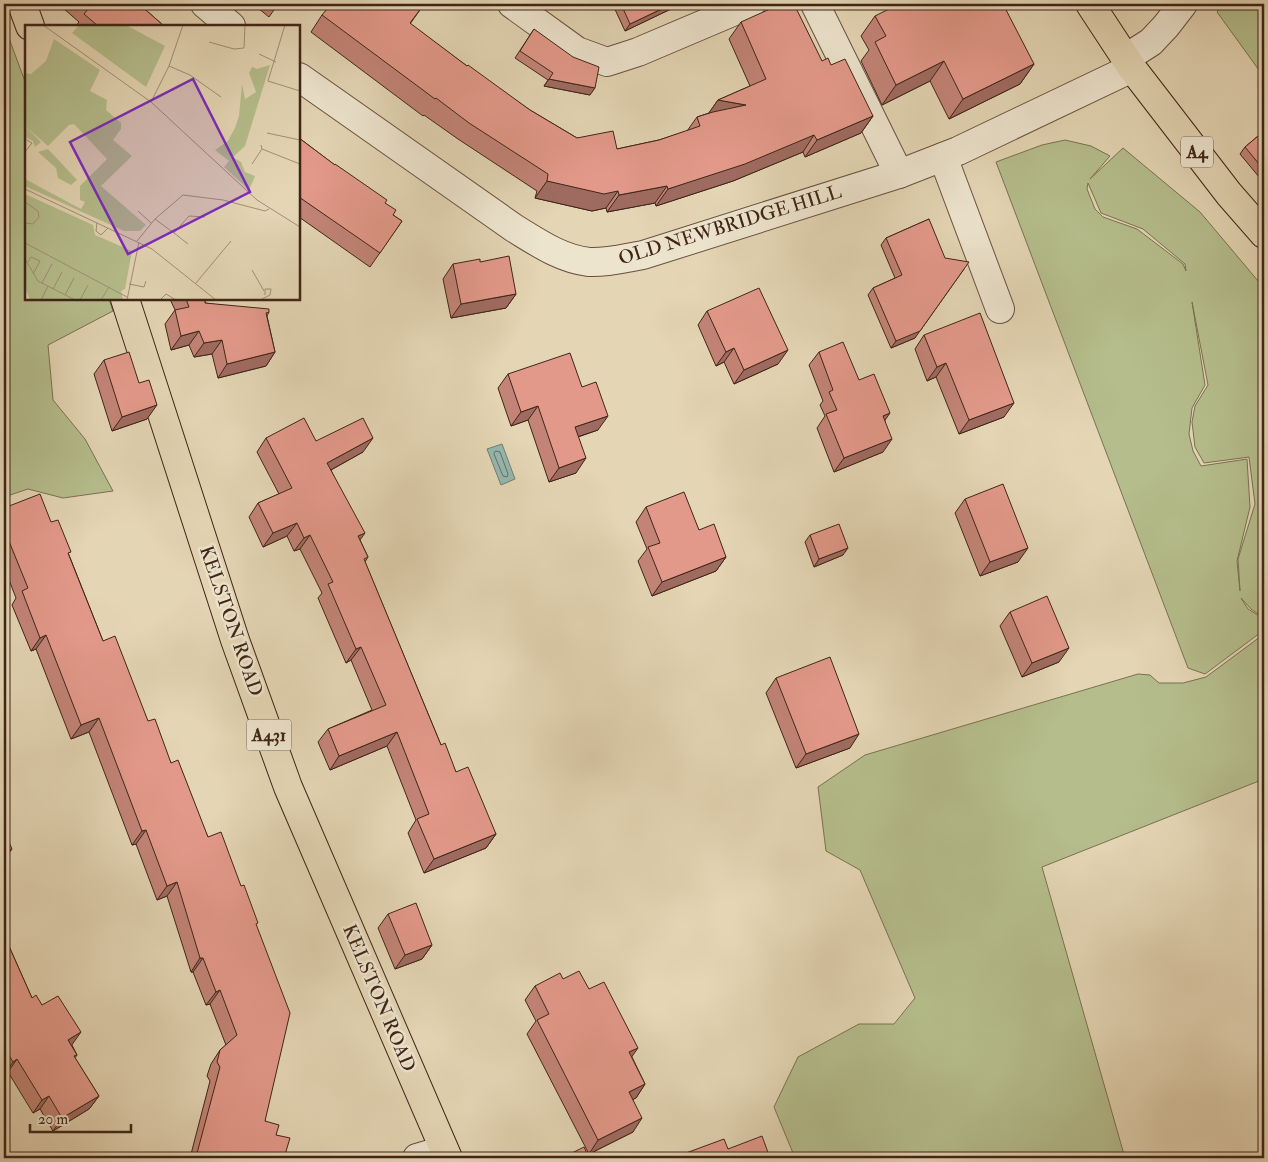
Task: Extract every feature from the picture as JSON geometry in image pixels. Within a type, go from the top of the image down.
[{"type":"main road","points":[[22,4],[30,25]]},
{"type":"main road","name":"A4","points":[[1090,4],[1129,63],[1229,194],[1264,234]]},
{"type":"main road","name":"KELSTON ROAD","points":[[125,300],[235,640],[288,787],[446,1154]]},
{"type":"street","points":[[205,4],[230,25]]},
{"type":"street","points":[[512,4],[577,51],[607,62],[638,52],[751,4]]},
{"type":"street","points":[[815,4],[898,174]]},
{"type":"street","name":"OLD NEWBRIDGE HILL","points":[[300,78],[514,228],[566,256],[589,262],[611,261],[643,255],[898,174],[943,157],[1078,95],[1129,63],[1166,26],[1183,4]]},
{"type":"street","points":[[943,157],[1000,308]]},
{"type":"street","points":[[417,1158],[446,1154]]},
{"type":"green space","points":[[1222,4],[1264,4],[1264,77],[1217,12]]},
{"type":"green space","points":[[4,25],[25,81],[25,300],[109,300],[113,311],[48,345],[53,400],[85,439],[113,491],[63,498],[28,489],[4,497]]},
{"type":"green space","points":[[1065,140],[1091,146],[1110,156],[1090,179],[1123,148],[1200,212],[1264,288],[1264,618],[1251,609],[1241,598],[1248,609],[1264,619],[1264,630],[1205,674],[1188,668],[996,162],[1042,145]],"holes":[[[1088,183],[1101,213],[1143,229],[1185,264],[1186,271],[1183,264],[1137,229],[1103,217],[1095,209],[1087,189]],[[1192,302],[1208,385],[1195,406],[1192,422],[1195,447],[1204,463],[1249,457],[1255,504],[1238,559],[1240,591],[1237,561],[1250,507],[1247,459],[1201,466],[1193,451],[1189,434],[1192,408],[1205,385]]]},
{"type":"green space","points":[[1264,634],[1264,779],[1042,867],[1125,1158],[795,1158],[774,1107],[798,1057],[859,1024],[894,1024],[915,998],[860,870],[826,851],[818,787],[865,755],[1138,674],[1150,675],[1159,683],[1183,683],[1206,677]]},
{"type":"water","points":[[502,444],[515,479],[501,485],[487,449]]},
{"type":"building","points":[[84,4],[139,4],[163,25],[97,25],[84,14],[89,8]]},
{"type":"building","points":[[331,4],[417,4],[422,7],[410,23],[467,66],[530,110],[577,138],[613,131],[617,149],[659,140],[700,126],[697,117],[746,105],[718,100],[766,79],[741,22],[781,4],[794,4],[822,61],[828,58],[831,65],[845,59],[873,116],[817,140],[814,135],[745,164],[668,189],[667,186],[619,195],[618,191],[604,194],[547,181],[548,174],[469,123],[322,15]]},
{"type":"building","points":[[621,4],[672,4],[630,24]]},
{"type":"building","points":[[899,4],[1003,4],[1034,64],[963,99],[944,61],[896,85],[875,42],[886,36],[875,16]]},
{"type":"building","points":[[534,29],[573,57],[599,67],[595,88],[549,79],[553,73],[520,51]]},
{"type":"building","points":[[1264,131],[1264,170],[1245,147]]},
{"type":"building","points":[[300,139],[387,200],[385,203],[396,210],[393,215],[402,221],[380,253],[300,198]]},
{"type":"building","points":[[929,219],[945,258],[969,262],[920,331],[896,341],[873,288],[902,275],[886,238]]},
{"type":"building","points":[[509,256],[516,294],[461,304],[453,264],[480,259],[480,262]]},
{"type":"building","points":[[759,288],[788,350],[744,370],[734,348],[726,352],[707,311]]},
{"type":"building","points":[[186,300],[205,300],[205,303],[269,309],[269,312],[266,313],[275,352],[227,364],[222,340],[204,343],[199,331],[181,336],[175,310],[189,307]]},
{"type":"building","points":[[980,313],[1014,403],[969,420],[946,363],[937,367],[924,335]]},
{"type":"building","points":[[843,342],[859,380],[874,374],[890,413],[883,416],[892,439],[844,458],[826,414],[837,410],[829,392],[833,390],[819,352]]},
{"type":"building","points":[[129,352],[139,383],[149,380],[157,405],[122,417],[104,360]]},
{"type":"building","points":[[570,353],[582,387],[596,382],[608,416],[575,427],[586,458],[559,468],[538,406],[521,412],[508,374]]},
{"type":"building","points":[[304,418],[316,441],[363,418],[373,438],[327,463],[365,533],[358,536],[368,557],[364,559],[441,745],[445,743],[456,772],[468,767],[496,834],[434,859],[417,819],[429,814],[397,732],[339,756],[328,729],[386,705],[361,647],[356,649],[328,584],[333,582],[310,535],[304,538],[297,523],[273,533],[258,503],[292,488],[266,438]]},
{"type":"building","points":[[1003,484],[1028,548],[990,562],[965,499]]},
{"type":"building","points":[[684,492],[699,530],[714,524],[726,557],[662,582],[648,547],[660,543],[646,507]]},
{"type":"building","points":[[40,494],[51,522],[58,520],[71,552],[68,553],[103,641],[115,636],[148,721],[155,719],[171,763],[178,760],[208,837],[221,832],[241,886],[244,885],[258,923],[256,924],[290,1013],[265,1121],[279,1125],[276,1135],[290,1138],[284,1158],[195,1158],[220,1067],[217,1062],[220,1050],[237,1035],[220,990],[216,992],[203,958],[200,958],[177,882],[167,886],[146,830],[142,831],[99,718],[81,725],[46,635],[40,638],[22,591],[28,588],[4,529],[4,508]]},
{"type":"building","points":[[839,524],[848,548],[819,559],[810,535]]},
{"type":"building","points":[[1047,596],[1069,648],[1032,663],[1010,612]]},
{"type":"building","points":[[830,657],[859,734],[806,754],[776,678]]},
{"type":"building","points":[[4,831],[12,849],[4,853]]},
{"type":"building","points":[[416,903],[432,945],[405,955],[388,914]]},
{"type":"building","points":[[4,935],[32,998],[36,995],[42,1005],[58,996],[81,1032],[68,1040],[77,1055],[74,1056],[99,1096],[62,1118],[49,1096],[42,1100],[17,1059],[13,1062],[4,1047]]},
{"type":"building","points":[[579,971],[589,989],[604,982],[638,1048],[629,1052],[645,1084],[629,1092],[642,1118],[598,1140],[537,1020],[549,1014],[535,986],[560,973],[563,979]]},
{"type":"building","points":[[762,1136],[770,1158],[688,1158],[686,1153],[724,1139],[728,1149]]},
{"type":"building","points":[[584,1147],[589,1158],[562,1158]]}]
